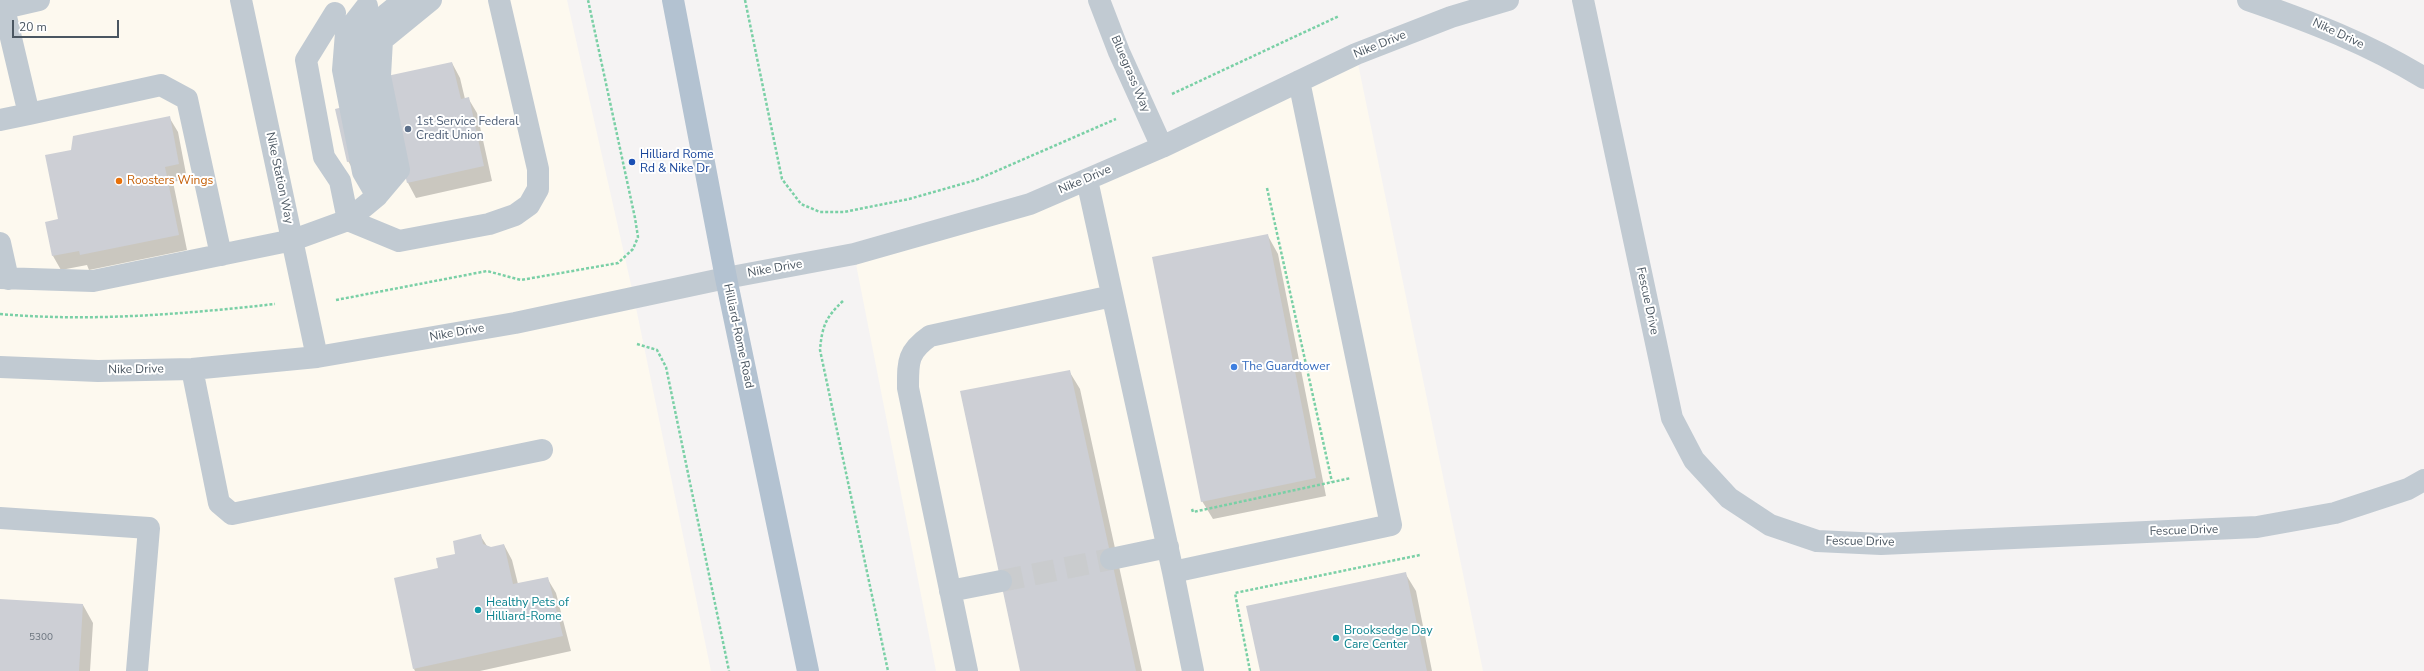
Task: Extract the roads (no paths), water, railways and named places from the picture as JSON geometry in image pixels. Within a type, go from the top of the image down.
[{"type":"main road","name":"Hilliard-Rome Road","points":[[673,0],[726,278],[808,671]]},
{"type":"street","points":[[29,114],[2,6],[40,0]]},
{"type":"street","name":"Nike Station Way","points":[[241,0],[317,357]]},
{"type":"street","points":[[348,220],[340,181],[324,157],[306,60],[333,6],[368,6],[403,0]]},
{"type":"street","points":[[377,196],[380,164],[360,52],[373,25],[403,0]]},
{"type":"street","points":[[0,243],[4,279],[93,281],[293,240],[348,220],[377,196],[399,170],[380,76],[382,40],[431,0]]},
{"type":"street","points":[[348,220],[398,241],[489,224],[515,215],[529,205],[538,189],[538,169],[499,0]]},
{"type":"street","name":"Bluegrass Way","points":[[1100,0],[1162,148]]},
{"type":"street","name":"Nike Drive","points":[[0,367],[98,371],[192,369],[317,357],[515,323],[726,278],[854,254],[1030,204],[1162,148],[1270,93],[1356,54],[1451,17],[1508,0]]},
{"type":"street","name":"Fescue Drive","points":[[1582,0],[1672,418],[1694,460],[1704,471],[1729,498],[1770,525],[1818,541],[1881,544],[2257,527],[2335,513],[2408,489],[2424,480]]},
{"type":"street","name":"Nike Drive","points":[[2248,0],[2318,24],[2424,78]]},
{"type":"street","points":[[368,6],[346,33],[343,70],[363,172],[377,196]]},
{"type":"street","points":[[1173,572],[1391,525],[1299,81]]},
{"type":"street","points":[[0,120],[161,85],[187,99],[221,255]]},
{"type":"street","points":[[1086,180],[1168,547],[1193,671]]},
{"type":"street","points":[[967,671],[908,388],[908,364],[915,346],[930,336],[1112,296]]},
{"type":"street","points":[[192,369],[219,503],[232,514],[542,450]]},
{"type":"street","points":[[0,518],[149,528],[137,671]]},
{"type":"street","points":[[1112,559],[1168,547]]},
{"type":"street","points":[[950,591],[1001,581]]},
{"type":"tunnel","points":[[1001,581],[1111,559]]},
{"type":"place","name":"1st Service Federal Credit Union","points":[[408,129]]},
{"type":"place","name":"Hilliard Rome Rd & Nike Dr","points":[[632,162]]},
{"type":"place","name":"Roosters Wings","points":[[119,181]]},
{"type":"place","name":"The Guardtower","points":[[1234,367]]},
{"type":"place","name":"Healthy Pets of Hilliard-Rome","points":[[478,610]]},
{"type":"place","name":"Brooksedge Day Care Center","points":[[1336,638]]}]
